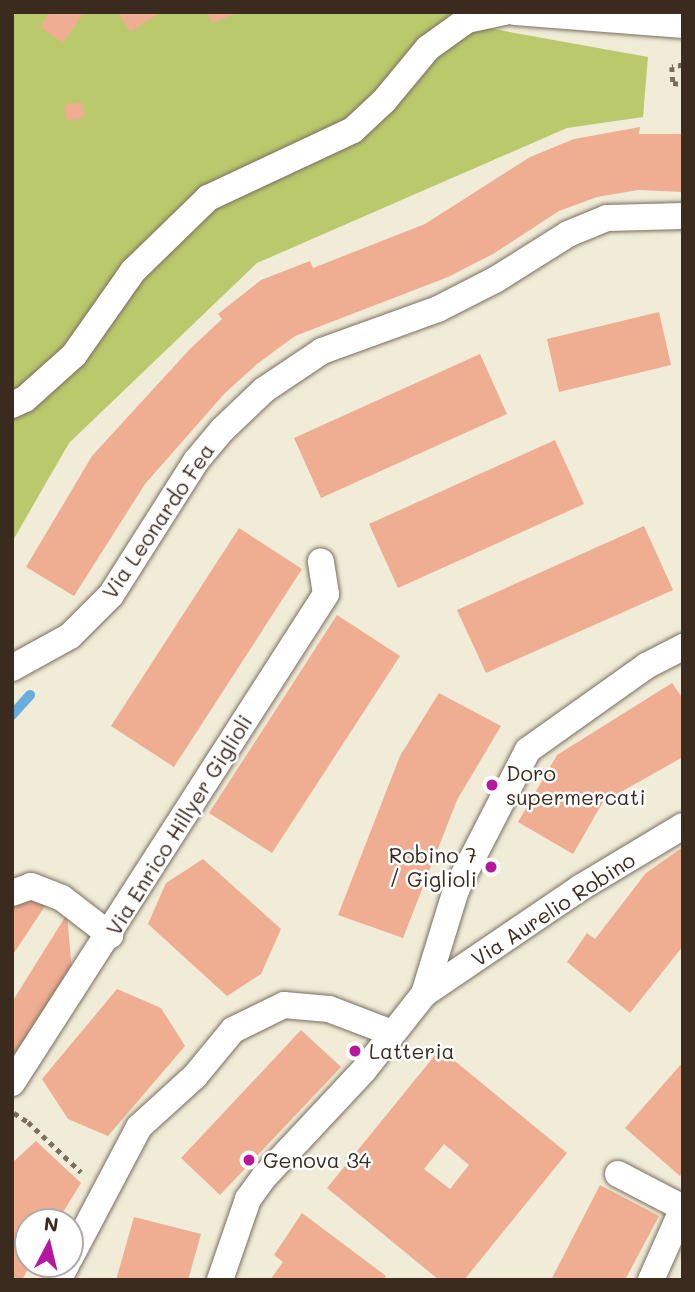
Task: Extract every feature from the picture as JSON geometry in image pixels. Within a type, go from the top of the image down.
[{"type":"street","points":[[12,405],[25,399],[74,355],[134,271],[208,198],[353,130],[384,101],[428,48],[467,20],[505,12]]},
{"type":"street","points":[[515,12],[683,25]]},
{"type":"street","name":"Via Leonardo Fea","points":[[12,668],[70,636],[111,595],[196,461],[222,430],[264,390],[322,351],[438,309],[495,280],[568,234],[607,218],[683,216]]},
{"type":"street","name":"Via Enrico Hillyer Giglioli","points":[[12,1083],[110,935],[167,839],[326,594],[321,561]]},
{"type":"street","name":"Via Aurelio Robino","points":[[424,994],[456,890],[528,750],[646,666],[683,647]]},
{"type":"street","name":"Via Aurelio Robino","points":[[220,1280],[248,1199],[264,1177],[364,1070],[424,994],[580,888],[683,826]]},
{"type":"street","points":[[12,893],[31,886],[62,898],[110,935]]},
{"type":"street","points":[[84,1232],[139,1127],[195,1076],[233,1030],[284,1005],[329,1009],[392,1033]]},
{"type":"street","points":[[618,1174],[683,1208],[651,1280]]},
{"type":"path","points":[[683,65],[672,67],[673,83],[683,84]]},
{"type":"path","points":[[12,1112],[28,1122],[105,1194]]},
{"type":"green space","points":[[12,12],[489,12],[488,28],[648,57],[643,117],[567,128],[257,263],[69,443],[12,542]]},
{"type":"building","points":[[50,12],[84,12],[63,43],[40,27]]},
{"type":"building","points":[[118,12],[161,12],[130,32]]},
{"type":"building","points":[[207,12],[235,12],[235,14],[212,23]]},
{"type":"building","points":[[82,102],[84,118],[67,121],[64,105]]},
{"type":"building","points":[[640,127],[639,134],[683,134],[683,192],[638,190],[597,197],[559,211],[493,254],[448,277],[295,336],[257,364],[225,393],[145,484],[74,596],[26,567],[92,456],[189,350],[222,319],[218,314],[261,280],[310,261],[313,268],[425,224],[530,157],[574,139]]},
{"type":"building","points":[[659,312],[671,365],[559,392],[547,339]]},
{"type":"building","points":[[480,354],[507,414],[321,498],[294,438]]},
{"type":"building","points":[[555,440],[584,504],[398,588],[369,524]]},
{"type":"building","points":[[644,526],[673,590],[486,673],[457,610]]},
{"type":"building","points":[[239,528],[302,569],[174,767],[111,726]]},
{"type":"building","points":[[337,615],[400,656],[272,853],[209,813]]},
{"type":"building","points":[[672,683],[683,699],[683,757],[603,802],[573,854],[518,822],[557,755]]},
{"type":"building","points":[[439,693],[501,726],[457,800],[403,938],[338,915],[400,756]]},
{"type":"building","points":[[683,847],[683,946],[630,1013],[567,962],[587,933],[595,939],[646,873]]},
{"type":"building","points":[[203,859],[281,929],[261,974],[227,996],[148,924],[166,883]]},
{"type":"building","points":[[12,900],[49,900],[12,956]]},
{"type":"building","points":[[67,914],[72,971],[12,1066],[12,1002]]},
{"type":"building","points":[[117,989],[161,1008],[185,1046],[108,1136],[68,1119],[42,1079]]},
{"type":"building","points":[[301,1030],[341,1067],[220,1195],[181,1158]]},
{"type":"building","points":[[440,1049],[567,1153],[464,1280],[439,1280],[327,1188]],"holes":[[[444,1144],[469,1165],[450,1189],[424,1169]]]},
{"type":"building","points":[[683,1062],[683,1173],[680,1176],[625,1128]]},
{"type":"building","points":[[36,1141],[81,1183],[66,1208],[14,1208],[14,1278],[23,1278],[22,1280],[12,1280],[12,1163]]},
{"type":"building","points":[[600,1185],[659,1216],[625,1280],[551,1280]]},
{"type":"building","points":[[302,1213],[386,1276],[383,1280],[270,1280],[283,1262],[274,1255]]},
{"type":"building","points":[[134,1217],[201,1234],[188,1280],[116,1280]]},
{"type":"waterway","points":[[12,715],[30,695]]},
{"type":"place","name":"Doro supermercati","points":[[492,785]]},
{"type":"place","name":"Robino 7 / Giglioli","points":[[491,867]]},
{"type":"place","name":"Latteria","points":[[355,1051]]},
{"type":"place","name":"Genova 34","points":[[249,1160]]}]
